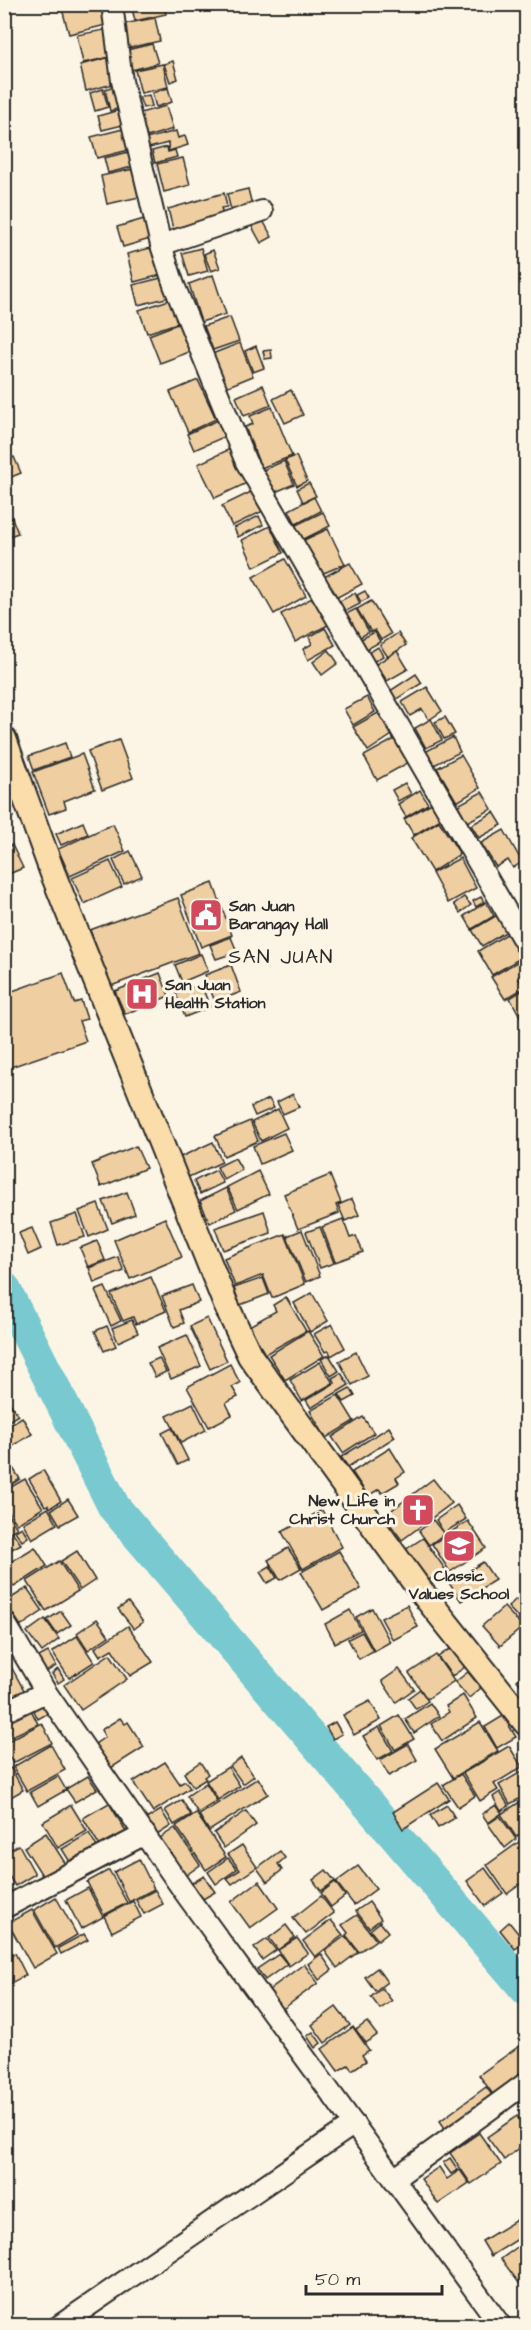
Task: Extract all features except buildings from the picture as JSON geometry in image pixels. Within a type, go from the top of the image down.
[{"type":"main road","points":[[4,739],[53,874],[222,1294],[250,1356],[420,1590],[526,1723]]},
{"type":"street","points":[[112,4],[122,81],[161,245],[174,285],[246,462],[526,945]]},
{"type":"street","points":[[161,245],[262,211]]},
{"type":"street","points":[[4,1621],[46,1692],[145,1834],[259,1995],[501,2325]]},
{"type":"street","points":[[4,1712],[46,1692]]},
{"type":"street","points":[[4,1908],[145,1834]]},
{"type":"street","points":[[394,2178],[526,2083]]},
{"type":"street","points":[[59,2325],[354,2124]]},
{"type":"waterway","points":[[4,1288],[114,1507],[526,1989]]},
{"type":"place","name":"San Juan Barangay Hall","points":[[206,915]]},
{"type":"place","name":"San Juan Health Station","points":[[142,994]]},
{"type":"place","name":"New Life in Christ Church","points":[[418,1510]]},
{"type":"place","name":"Classic Values School","points":[[459,1546]]},
{"type":"district","name":"SAN JUAN","points":[[281,957]]}]
